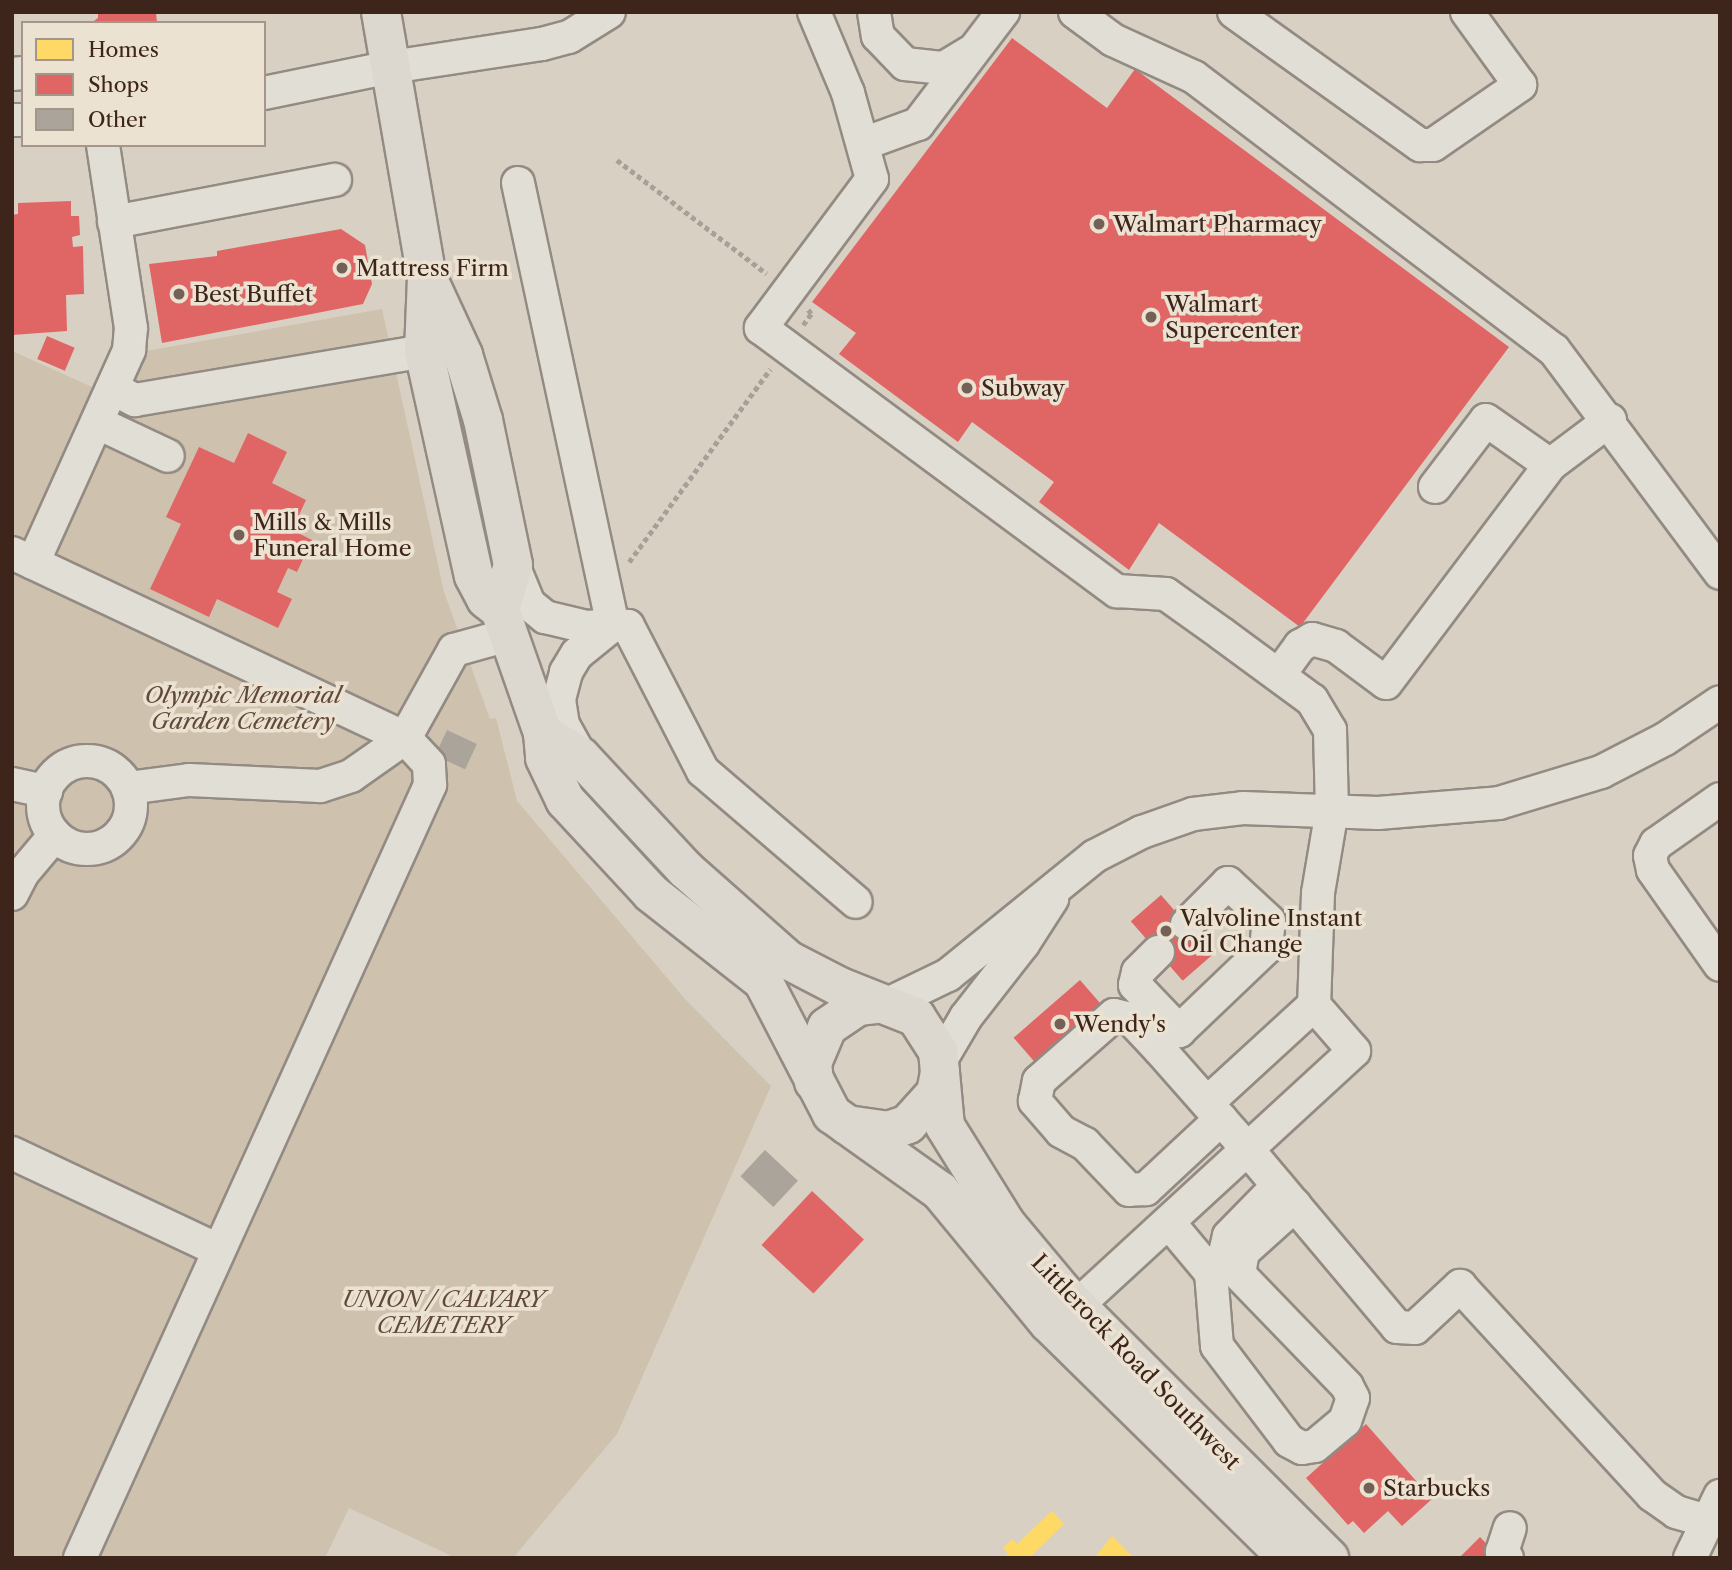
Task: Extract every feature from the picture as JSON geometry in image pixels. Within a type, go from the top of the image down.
[{"type":"main road","name":"Littlerock Road Southwest","points":[[381,12],[427,277],[424,351],[474,576],[486,599],[504,622],[543,733],[554,781],[578,819],[651,893],[763,981],[814,1082],[820,1100],[847,1125],[940,1191],[1049,1324],[1288,1558]]},
{"type":"main road","name":"Littlerock Road Southwest","points":[[427,277],[463,355],[483,420],[513,565],[504,622]]},
{"type":"main road","name":"Littlerock Road Southwest","points":[[543,733],[581,757],[659,844],[758,936],[813,975],[916,1017],[930,1032],[940,1068],[945,1126],[956,1149],[1006,1224],[1077,1306],[1329,1558]]},
{"type":"main road","points":[[814,1082],[812,1063],[827,1027],[841,1014],[882,1004]]},
{"type":"main road","points":[[847,1125],[888,1131],[908,1124],[936,1093],[940,1068]]},
{"type":"street","points":[[266,93],[391,67],[556,41],[587,28],[609,12]]},
{"type":"street","points":[[814,12],[863,144],[872,179],[761,328],[1117,591],[1166,594],[1312,700],[1330,730],[1332,810],[1317,923],[1314,1005],[1214,1111],[1146,1189],[1129,1190],[1085,1144],[1061,1131],[1035,1101],[1039,1081],[1114,1015],[1131,1019],[1170,1041]]},
{"type":"street","points":[[874,12],[878,36],[905,64],[944,68],[976,47],[988,12]]},
{"type":"street","points":[[863,144],[918,124],[1003,12]]},
{"type":"street","points":[[1075,12],[1114,40],[1194,77],[1514,316],[1555,350],[1610,420],[1720,573]]},
{"type":"street","points":[[1234,12],[1420,145],[1433,145],[1520,85],[1466,12]]},
{"type":"street","points":[[80,1558],[430,785],[429,764],[405,738],[23,558],[98,423],[129,350],[131,328],[103,147]]},
{"type":"street","points":[[114,222],[335,180]]},
{"type":"street","points":[[517,183],[609,613],[628,626],[703,771],[856,902]]},
{"type":"street","points":[[114,390],[135,400],[424,351]]},
{"type":"street","points":[[1435,487],[1486,420],[1550,465]]},
{"type":"street","points":[[1279,675],[1300,646],[1312,639],[1336,646],[1386,683],[1550,465],[1610,420]]},
{"type":"street","points":[[98,423],[168,456]]},
{"type":"street","points":[[513,565],[529,604],[545,617],[587,627],[609,613]]},
{"type":"street","points":[[581,757],[563,725],[559,699],[566,672],[609,613]]},
{"type":"street","points":[[128,788],[189,780],[320,786],[351,776],[405,738],[454,650],[504,622]]},
{"type":"street","points":[[882,1004],[947,975],[1017,917],[1055,891],[1095,856],[1142,832],[1193,814],[1243,808],[1378,813],[1499,803],[1601,772],[1665,739],[1720,702]]},
{"type":"street","points":[[86,761],[106,765],[128,788],[130,815],[117,838],[92,849],[79,848],[55,835],[44,815],[46,791],[66,767],[86,761]]},
{"type":"street","points":[[12,784],[46,791]]},
{"type":"street","points":[[1720,799],[1656,844],[1650,856],[1653,870],[1720,965]]},
{"type":"street","points":[[12,894],[22,874],[55,835]]},
{"type":"street","points":[[1187,924],[1228,883],[1269,920],[1317,923]]},
{"type":"street","points":[[940,1068],[966,1017],[1046,913],[1055,891]]},
{"type":"street","points":[[1170,1041],[1266,948],[1269,920]]},
{"type":"street","points":[[1158,952],[1138,972],[1135,985],[1214,1111],[1397,1327],[1415,1328],[1469,1277],[1652,1496],[1675,1512],[1713,1509],[1690,1558]]},
{"type":"street","points":[[1077,1306],[1170,1224],[1354,1051],[1314,1005]]},
{"type":"street","points":[[12,1153],[218,1250]]},
{"type":"street","points":[[1170,1224],[1211,1273],[1217,1346],[1289,1441],[1302,1448],[1315,1446],[1345,1421],[1353,1398],[1348,1386],[1239,1274],[1243,1252],[1287,1196]]},
{"type":"path","points":[[609,613],[628,593],[621,573],[811,314],[788,292],[617,160]]},
{"type":"green space","name":"Olympic Memorial Garden Cemetery","points":[[382,309],[444,592],[490,719],[496,718],[517,801],[685,999],[771,1086],[617,1434],[513,1558],[456,1558],[349,1508],[325,1558],[12,1558],[12,351],[101,391],[118,356]]},
{"type":"building: Homes","points":[[1052,1511],[1064,1524],[1029,1558],[1003,1558],[1008,1553],[1003,1548],[1012,1539],[1017,1544]]},
{"type":"building: Homes","points":[[1112,1536],[1134,1558],[1094,1558]]},
{"type":"building: Shops","points":[[98,12],[156,12],[157,21],[94,21],[98,18]]},
{"type":"building: Shops","name":"Walmart Supercenter","points":[[1012,38],[1107,108],[1135,69],[1509,347],[1300,627],[1159,523],[1129,570],[1039,502],[1054,482],[972,422],[958,442],[839,354],[856,333],[812,302]]},
{"type":"building: Shops","points":[[71,201],[71,216],[79,216],[80,235],[72,237],[73,247],[83,246],[84,294],[66,295],[67,331],[12,335],[12,215],[18,214],[18,203]]},
{"type":"building: Shops","points":[[341,229],[365,245],[372,284],[363,304],[162,343],[149,264],[217,256],[217,251]]},
{"type":"building: Shops","points":[[47,336],[75,348],[65,371],[37,359]]},
{"type":"building: Shops","name":"Mills & Mills Funeral Home","points":[[248,433],[287,452],[272,483],[306,500],[292,530],[312,540],[297,572],[288,568],[277,592],[292,599],[278,628],[217,599],[209,617],[150,589],[181,524],[166,517],[199,447],[234,463]]},
{"type":"building: Shops","name":"Valvoline Instant Oil Change","points":[[1161,895],[1213,955],[1183,981],[1131,921]]},
{"type":"building: Shops","name":"Wendy's","points":[[1080,980],[1107,1011],[1040,1069],[1014,1038]]},
{"type":"building: Shops","points":[[812,1191],[864,1239],[813,1294],[762,1245]]},
{"type":"building: Shops","name":"Starbucks","points":[[1366,1424],[1432,1499],[1402,1526],[1388,1511],[1364,1533],[1353,1521],[1348,1525],[1306,1478]]},
{"type":"building: Shops","points":[[1480,1537],[1500,1558],[1459,1558]]},
{"type":"building: Other","points":[[447,730],[477,744],[465,769],[435,755]]},
{"type":"building: Other","points":[[765,1150],[798,1181],[773,1207],[740,1176]]},
{"type":"place","name":"Walmart Pharmacy","points":[[1099,224]]},
{"type":"place","name":"Mattress Firm","points":[[342,268]]},
{"type":"place","name":"Best Buffet","points":[[179,294]]},
{"type":"place","name":"Walmart Supercenter","points":[[1151,317]]},
{"type":"place","name":"Subway","points":[[967,388]]},
{"type":"place","name":"Mills & Mills Funeral Home","points":[[239,535]]},
{"type":"place","name":"Valvoline Instant Oil Change","points":[[1166,931]]},
{"type":"place","name":"Wendy's","points":[[1060,1024]]},
{"type":"place","name":"Starbucks","points":[[1369,1488]]},
{"type":"park label","name":"UNION / CALVARY CEMETERY","points":[[443,1312]]}]
